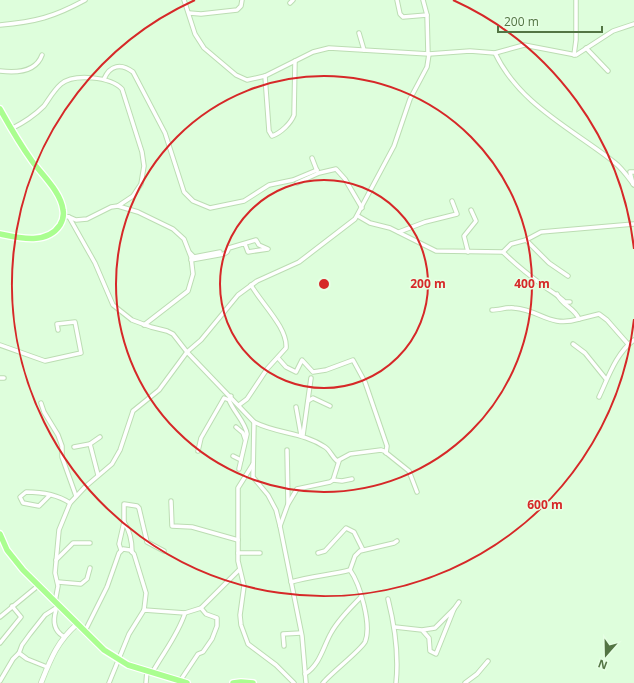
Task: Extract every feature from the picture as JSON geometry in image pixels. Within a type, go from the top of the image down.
[{"type":"highway","points":[[0,109],[11,129],[59,199],[66,217],[54,231],[39,238],[22,238],[0,234]]},
{"type":"highway","points":[[0,534],[16,562],[57,606],[85,631],[100,647],[117,660],[149,672],[187,683]]},
{"type":"highway","points":[[233,683],[253,683]]},
{"type":"street","points":[[0,25],[36,21],[57,14],[84,0]]},
{"type":"street","points":[[184,0],[195,34],[204,48],[243,79],[252,80],[265,76],[324,49],[428,54],[470,51],[495,53],[524,45],[548,48],[574,55],[613,31],[634,24]]},
{"type":"street","points":[[189,13],[201,14],[237,10],[241,6],[242,0]]},
{"type":"street","points":[[397,0],[400,14],[403,17],[427,15]]},
{"type":"street","points":[[63,636],[59,634],[54,622],[57,606],[58,582],[55,579],[56,560],[59,530],[70,503],[98,475],[112,464],[116,458],[133,411],[159,390],[187,352],[201,340],[238,296],[251,286],[308,256],[345,228],[358,216],[394,146],[410,99],[427,67],[427,15],[423,0]]},
{"type":"street","points":[[574,55],[576,40],[576,0]]},
{"type":"street","points":[[359,33],[364,50]]},
{"type":"street","points":[[586,48],[608,71]]},
{"type":"street","points":[[495,53],[506,72],[531,102],[615,162],[634,185]]},
{"type":"street","points":[[0,71],[20,72],[34,67],[40,62],[42,54]]},
{"type":"street","points":[[265,76],[269,131],[272,136],[280,132],[292,120],[294,115],[296,61]]},
{"type":"street","points":[[104,79],[108,72],[114,67],[124,66],[133,72],[165,133],[184,192],[189,198],[203,206],[210,208],[240,202],[270,185],[334,169],[338,171],[359,199],[362,208]]},
{"type":"street","points":[[11,129],[34,116],[65,82],[83,78],[104,79],[116,84],[124,93],[142,152],[144,174],[139,189],[127,202],[111,207],[87,219],[76,220],[66,217]]},
{"type":"street","points":[[312,158],[318,172]]},
{"type":"street","points":[[297,183],[318,172]]},
{"type":"street","points":[[634,172],[630,172],[634,185]]},
{"type":"street","points":[[399,232],[425,222],[457,214],[452,201]]},
{"type":"street","points":[[118,206],[138,212],[173,229],[184,238],[190,252],[194,257],[220,252]]},
{"type":"street","points":[[468,252],[464,236],[476,221],[471,210]]},
{"type":"street","points":[[358,216],[370,223],[383,224],[433,250],[503,252],[523,270],[557,294],[566,303],[570,302]]},
{"type":"street","points":[[66,217],[95,263],[113,305],[126,317],[167,331],[179,340],[187,352],[254,422],[272,430],[302,435],[326,447],[335,460],[339,461]]},
{"type":"street","points":[[503,252],[511,244],[526,240],[541,232],[634,224]]},
{"type":"street","points":[[191,260],[224,254],[229,248],[256,240],[259,245],[268,249],[248,252],[245,244]]},
{"type":"street","points":[[526,240],[549,263],[568,276]]},
{"type":"street","points":[[144,324],[188,291],[192,280],[190,252]]},
{"type":"street","points":[[239,405],[247,399],[262,376],[286,348],[285,337],[251,286]]},
{"type":"street","points":[[557,294],[563,304],[576,313],[579,319]]},
{"type":"street","points":[[492,310],[513,307],[553,321],[567,323],[599,314],[608,320],[628,344]]},
{"type":"street","points":[[0,344],[45,361],[81,353],[75,322],[57,324],[58,330]]},
{"type":"street","points":[[599,397],[606,379],[628,344],[634,340]]},
{"type":"street","points":[[572,344],[585,353],[606,379]]},
{"type":"street","points":[[278,358],[286,366],[296,372],[302,360],[313,372],[354,360],[369,394],[387,446],[386,453]]},
{"type":"street","points":[[302,435],[311,378]]},
{"type":"street","points":[[198,451],[201,438],[224,398],[230,398]]},
{"type":"street","points":[[230,398],[232,409],[247,430],[239,469]]},
{"type":"street","points":[[308,401],[313,398],[330,406]]},
{"type":"street","points":[[41,403],[44,412],[58,435],[62,446],[62,457],[76,496]]},
{"type":"street","points":[[296,407],[302,435]]},
{"type":"street","points":[[254,422],[253,478],[268,495],[276,510],[301,633],[306,683]]},
{"type":"street","points":[[236,427],[243,433],[246,439]]},
{"type":"street","points":[[74,447],[90,444],[100,437]]},
{"type":"street","points":[[90,444],[98,475]]},
{"type":"street","points":[[287,450],[288,504]]},
{"type":"street","points":[[333,480],[339,461],[350,454],[381,450],[411,473],[417,492]]},
{"type":"street","points":[[234,456],[241,460]]},
{"type":"street","points":[[254,463],[238,488],[239,570],[244,586],[240,615],[248,644],[281,669],[294,683]]},
{"type":"street","points":[[280,526],[288,504],[297,489],[330,482],[333,480],[342,481],[352,479]]},
{"type":"street","points":[[50,495],[39,506],[23,503],[20,497],[26,492],[50,495],[64,499],[70,503]]},
{"type":"street","points":[[171,501],[172,526],[192,527],[238,540]]},
{"type":"street","points":[[85,631],[107,587],[121,550],[119,544],[124,522],[124,504],[137,506],[139,508],[147,542],[164,551]]},
{"type":"street","points":[[109,683],[117,660],[129,634],[144,610],[146,593],[132,552],[129,531],[124,522]]},
{"type":"street","points":[[318,553],[325,551],[346,528],[354,532],[363,550]]},
{"type":"street","points":[[350,570],[355,556],[363,550],[394,543],[398,540]]},
{"type":"street","points":[[56,560],[74,543],[90,543]]},
{"type":"street","points":[[121,550],[126,549],[132,552]]},
{"type":"street","points":[[238,553],[260,553]]},
{"type":"street","points":[[58,582],[81,584],[87,579],[90,568]]},
{"type":"street","points":[[144,610],[185,613],[201,608],[239,570]]},
{"type":"street","points":[[291,582],[324,574],[332,574],[350,570]]},
{"type":"street","points":[[322,683],[364,642],[367,627],[356,578],[350,570]]},
{"type":"street","points":[[0,616],[39,585]]},
{"type":"street","points":[[306,674],[315,667],[318,658],[334,628],[361,597]]},
{"type":"street","points":[[388,599],[395,628],[397,658],[396,683]]},
{"type":"street","points":[[395,628],[422,630],[435,628],[459,602]]},
{"type":"street","points":[[0,643],[21,617],[12,606]]},
{"type":"street","points":[[0,681],[13,659],[19,654],[22,645],[45,615],[57,606]]},
{"type":"street","points":[[180,681],[198,654],[206,648],[217,626],[217,618],[206,614],[201,608]]},
{"type":"street","points":[[422,630],[429,638],[430,651],[436,654],[454,609]]},
{"type":"street","points":[[146,683],[149,672],[181,627],[185,613]]},
{"type":"street","points":[[42,683],[47,667],[63,636],[76,624]]},
{"type":"street","points":[[284,646],[283,634],[301,633]]},
{"type":"street","points":[[19,654],[47,667]]},
{"type":"street","points":[[465,683],[477,674],[488,660]]}]
